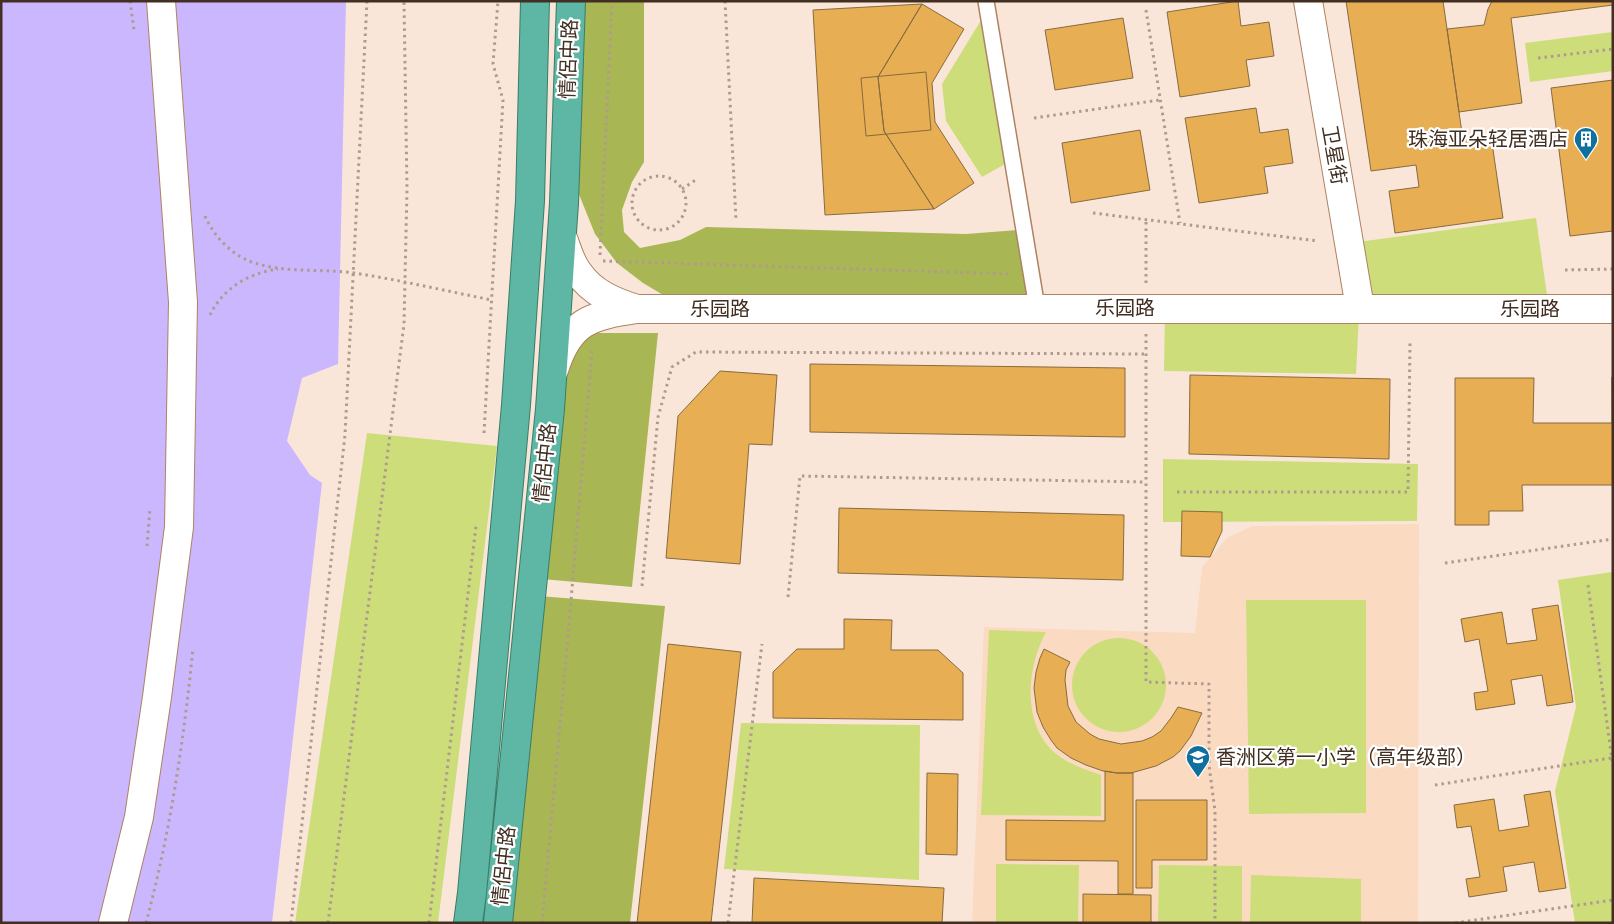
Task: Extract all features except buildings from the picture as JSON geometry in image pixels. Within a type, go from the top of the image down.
[{"type":"highway","name":"情侶中路","points":[[468,923],[516,405],[530,201],[535,1]]},
{"type":"highway","name":"情侶中路","points":[[498,923],[553,372],[562,236],[571,1]]},
{"type":"street","points":[[113,923],[139,816],[157,697],[178,527],[183,302],[161,1]]},
{"type":"street","name":"卫星街","points":[[1308,1],[1360,308]]},
{"type":"street","points":[[562,236],[576,271],[587,284],[598,293],[614,301],[637,309]]},
{"type":"street","points":[[553,372],[559,353],[568,337],[583,323],[595,317],[637,309]]},
{"type":"street","name":"乐园路","points":[[637,309],[1613,309]]},
{"type":"lane","points":[[986,1],[1037,308]]},
{"type":"path","points":[[130,1],[136,39]]},
{"type":"path","points":[[292,923],[345,435],[367,1]]},
{"type":"path","points":[[328,923],[404,324],[407,189],[404,1]]},
{"type":"path","points":[[484,438],[504,100],[493,64],[498,1]]},
{"type":"path","points":[[612,1],[600,261],[1032,274]]},
{"type":"path","points":[[726,1],[736,220]]},
{"type":"path","points":[[1146,10],[1180,223]]},
{"type":"path","points":[[1538,58],[1613,49]]},
{"type":"path","points":[[1034,118],[1160,100]]},
{"type":"path","points":[[660,176],[668,178],[676,182],[682,189],[686,206],[679,221],[672,226],[655,230],[647,227],[634,214],[633,196],[637,188],[651,177],[660,176]]},
{"type":"path","points":[[682,189],[697,179]]},
{"type":"path","points":[[1093,213],[1318,241]]},
{"type":"path","points":[[204,216],[209,226],[230,249],[247,260],[264,266],[281,269],[353,273],[492,300]]},
{"type":"path","points":[[1146,219],[1146,682],[1210,684],[1209,765],[1215,811],[1215,919]]},
{"type":"path","points":[[208,319],[218,301],[240,281],[266,271],[281,269]]},
{"type":"path","points":[[1565,270],[1613,269]]},
{"type":"path","points":[[542,923],[568,648],[595,317]]},
{"type":"path","points":[[1177,492],[1408,492],[1410,342]]},
{"type":"path","points":[[642,586],[658,417],[672,367],[696,352],[1146,354]]},
{"type":"path","points":[[788,598],[800,476],[1146,482]]},
{"type":"path","points":[[147,546],[151,498]]},
{"type":"path","points":[[429,923],[477,516]]},
{"type":"path","points":[[1445,563],[1613,539]]},
{"type":"path","points":[[1588,585],[1613,767]]},
{"type":"path","points":[[728,923],[762,644]]},
{"type":"path","points":[[1435,785],[1612,758]]},
{"type":"path","points":[[1456,923],[1613,900]]},
{"type":"shaded area","points":[[1,1],[346,1],[338,364],[302,378],[287,441],[310,475],[322,483],[272,923],[1,923]]},
{"type":"shaded area","name":"香洲区第一小学（高年级部）","points":[[1419,524],[1418,923],[972,923],[984,627],[1195,633],[1202,567],[1227,538],[1252,526]]},
{"type":"green space","points":[[583,1],[644,1],[644,162],[632,182],[622,210],[624,232],[640,248],[680,240],[706,227],[966,234],[1018,230],[1028,302],[670,299],[643,283],[617,263],[595,234],[574,182]]},
{"type":"green space","points":[[983,17],[1005,164],[982,177],[946,121],[942,84]]},
{"type":"green space","points":[[1613,32],[1613,71],[1530,82],[1525,43]]},
{"type":"green space","points":[[1536,218],[1548,302],[1366,301],[1358,242]]},
{"type":"green space","points":[[1165,312],[1359,314],[1356,374],[1164,371]]},
{"type":"green space","points":[[564,333],[658,333],[632,587],[542,579]]},
{"type":"green space","points":[[367,433],[497,446],[438,923],[295,923]]},
{"type":"green space","points":[[1163,459],[1418,464],[1417,521],[1163,522]]},
{"type":"green space","points":[[1612,572],[1613,923],[1575,923],[1555,791],[1576,707],[1558,580]]},
{"type":"green space","points":[[539,596],[665,606],[630,923],[505,923]]},
{"type":"green space","points":[[1246,600],[1366,600],[1366,813],[1249,814]]},
{"type":"green space","points":[[989,630],[1046,632],[1034,663],[1031,680],[1033,714],[1038,730],[1047,744],[1059,756],[1074,765],[1101,775],[1101,816],[981,815]]},
{"type":"green space","points":[[1119,638],[1137,642],[1152,652],[1162,667],[1166,685],[1162,703],[1152,718],[1137,728],[1119,732],[1101,728],[1086,718],[1076,703],[1072,685],[1076,667],[1086,652],[1101,642]]},
{"type":"green space","points":[[741,723],[920,725],[919,880],[724,869]]},
{"type":"green space","points":[[996,864],[1079,865],[1078,923],[996,923]]},
{"type":"green space","points":[[1159,865],[1242,866],[1242,923],[1158,923]]},
{"type":"green space","points":[[1251,875],[1361,879],[1361,923],[1250,923]]},
{"type":"place","name":"珠海亚朵轻居酒店","points":[[1586,160]]},
{"type":"place","name":"香洲区第一小学（高年级部）","points":[[1198,778]]}]
